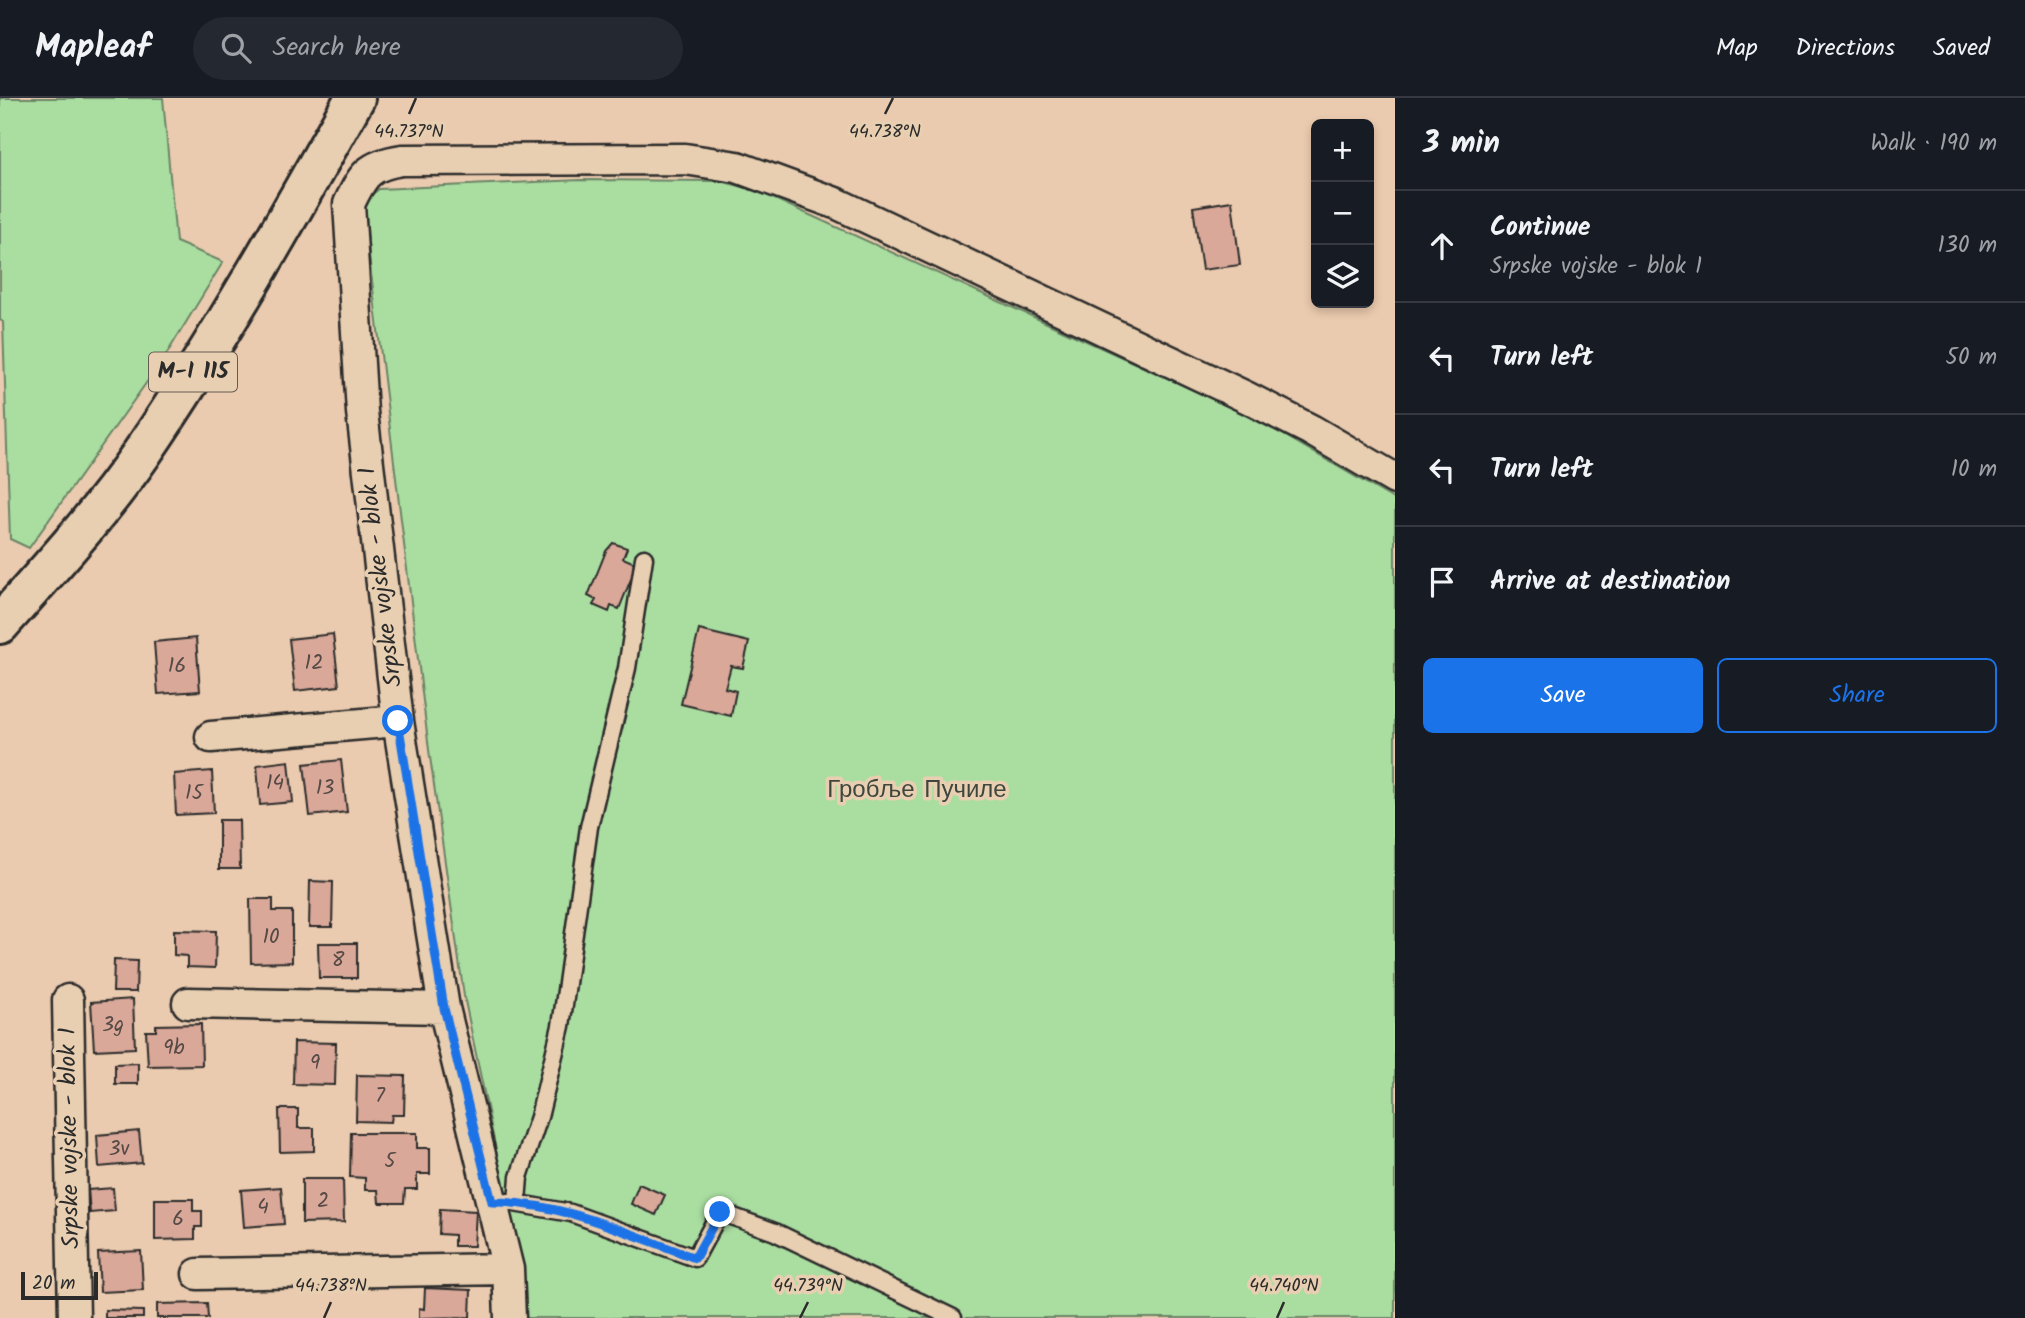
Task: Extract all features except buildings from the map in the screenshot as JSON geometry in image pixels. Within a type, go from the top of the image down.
[{"type":"main road","name":"M-I 115","points":[[0,624],[72,543],[141,454],[248,286],[355,98]]},
{"type":"street","name":"Srpske vojske - blok 1","points":[[510,1318],[504,1202],[444,1008],[398,721],[362,412],[349,204],[360,181],[376,164],[402,160],[685,159],[737,167],[838,204],[975,268],[1259,404],[1395,479]]},
{"type":"street","points":[[211,737],[398,721]]},
{"type":"street","name":"Srpske vojske - blok 1","points":[[68,1000],[74,1318]]},
{"type":"street","points":[[188,1003],[444,1008]]},
{"type":"street","points":[[198,1273],[508,1269]]},
{"type":"lane","points":[[644,558],[627,668],[589,827],[561,1026],[546,1094],[519,1177],[504,1202],[571,1213],[695,1258],[720,1212],[775,1231],[953,1318]]},
{"type":"green space","points":[[0,98],[163,98],[176,242],[223,262],[166,355],[29,548],[10,539],[3,322],[0,320]]},
{"type":"green space","name":"Гробље Пучиле","points":[[581,180],[720,181],[755,190],[1255,418],[1395,500],[1395,1318],[524,1318],[525,1290],[464,996],[429,750],[369,256],[365,200],[379,189]]},
{"type":"route","points":[[398,721],[444,1008],[492,1202],[516,1202],[571,1213],[695,1258],[720,1212]]}]
